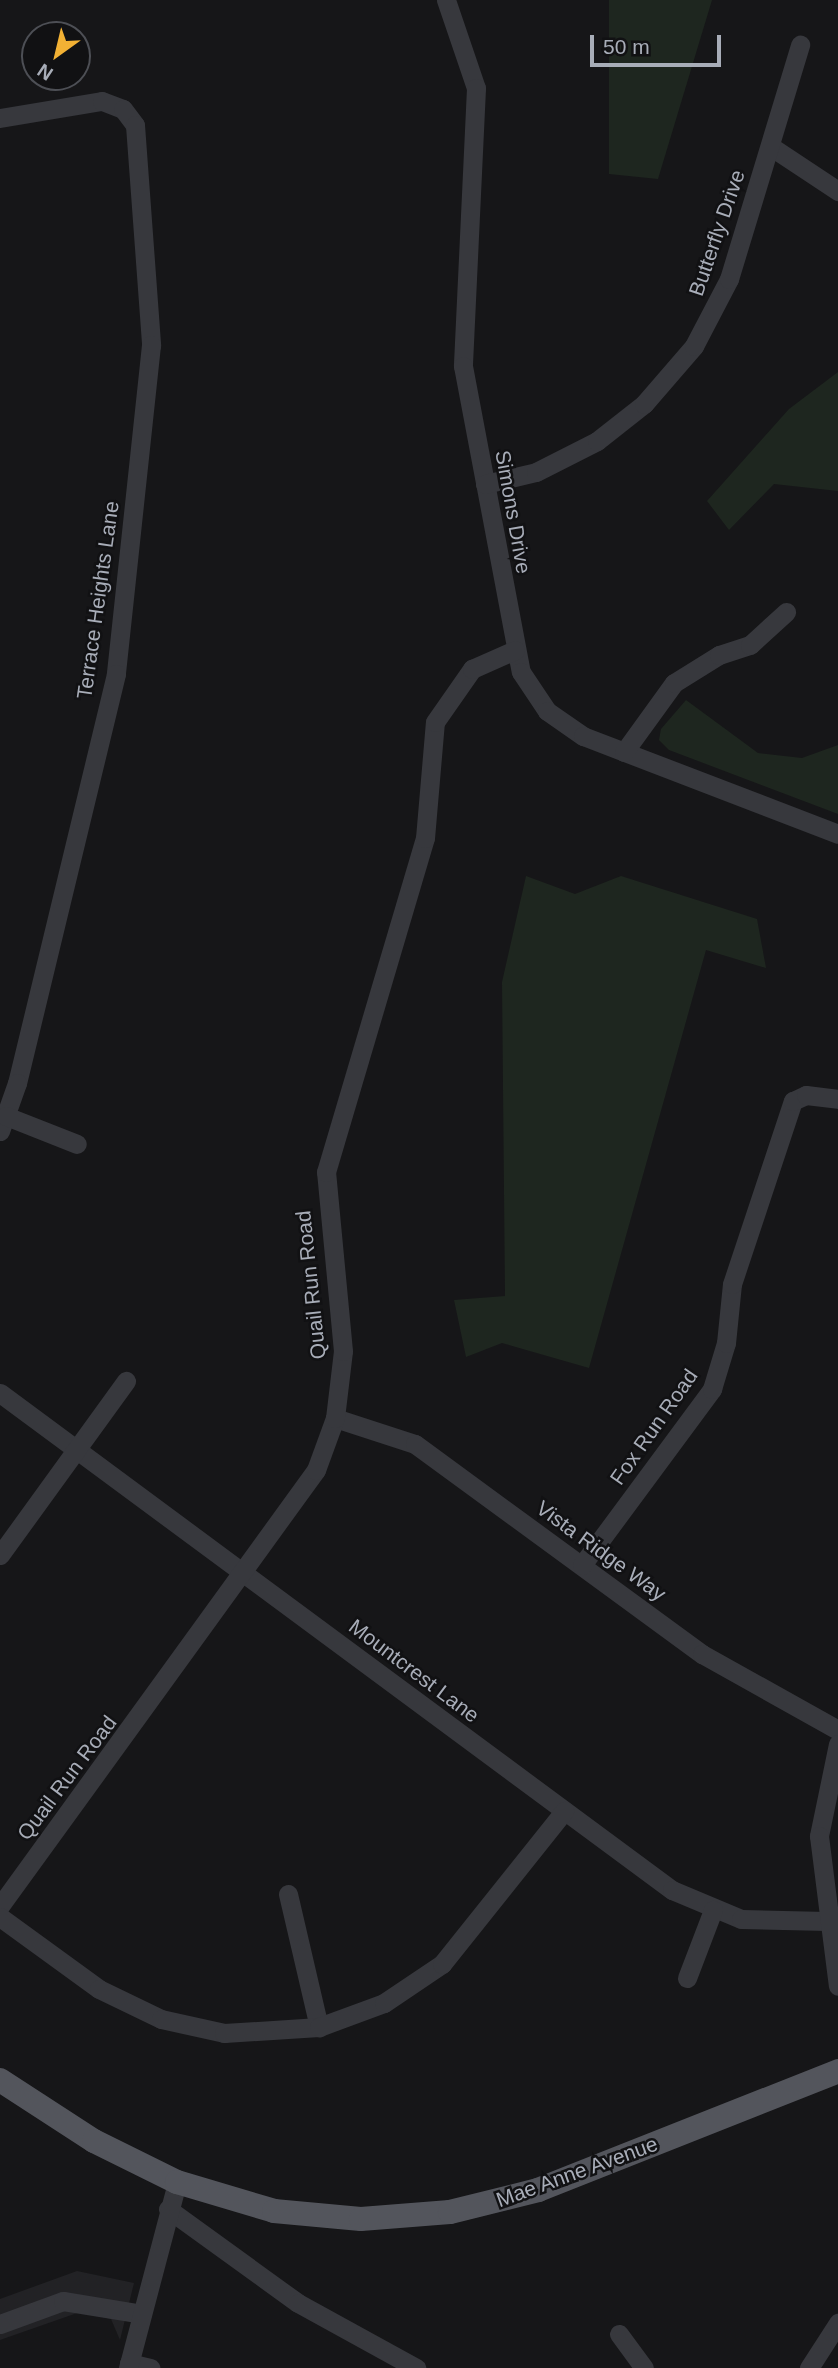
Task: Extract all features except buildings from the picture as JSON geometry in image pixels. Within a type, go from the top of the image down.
[{"type":"main road","name":"Mae Anne Avenue","points":[[0,2080],[94,2141],[177,2182],[312,2216],[450,2212],[538,2190],[838,2071]]},
{"type":"street","name":"Simons Drive","points":[[446,0],[475,79],[463,366],[515,650],[547,711],[624,752],[838,834]]},
{"type":"street","name":"Butterfly Drive","points":[[485,484],[536,472],[597,441],[671,376],[729,279],[800,45]]},
{"type":"street","name":"Terrace Heights Lane","points":[[0,118],[102,100],[123,109],[135,125],[151,345],[116,674],[3,1124]]},
{"type":"street","points":[[770,146],[838,191]]},
{"type":"street","points":[[624,752],[674,682],[719,655],[750,645],[786,612]]},
{"type":"street","name":"Quail Run Road","points":[[0,1906],[299,1502],[335,1418],[343,1351],[326,1172],[425,838],[435,722],[472,669],[515,650]]},
{"type":"street","name":"Fox Run Road","points":[[582,1565],[712,1389],[726,1343],[732,1284],[793,1101],[806,1095],[838,1099]]},
{"type":"street","points":[[3,1124],[77,1144]]},
{"type":"street","points":[[0,1555],[126,1381]]},
{"type":"street","name":"Mountcrest Lane","points":[[0,1392],[672,1890],[713,1910],[772,1924],[827,1921]]},
{"type":"street","name":"Vista Ridge Way","points":[[335,1418],[415,1444],[748,1684],[838,1730]]},
{"type":"street","points":[[838,1744],[819,1836],[827,1921],[838,1986]]},
{"type":"street","points":[[0,1917],[99,1989],[161,2019],[224,2033],[319,2027],[384,2003],[442,1964],[564,1811]]},
{"type":"street","points":[[288,1894],[319,2027]]},
{"type":"street","points":[[687,1978],[713,1910]]},
{"type":"street","points":[[150,2368],[128,2365],[177,2182]]},
{"type":"street","points":[[168,2209],[298,2303],[416,2368]]},
{"type":"street","points":[[0,2324],[63,2301],[142,2314]]},
{"type":"street","points":[[809,2368],[838,2323]]},
{"type":"street","points":[[619,2334],[644,2368]]},
{"type":"shaded area","points":[[609,0],[712,0],[658,179],[609,174]]},
{"type":"shaded area","points":[[838,372],[838,491],[774,484],[729,530],[707,501],[789,409]]},
{"type":"shaded area","points":[[686,700],[758,753],[802,758],[838,745],[838,814],[669,750],[659,740],[661,729]]},
{"type":"shaded area","points":[[526,876],[575,894],[621,876],[757,919],[766,968],[706,950],[589,1368],[502,1343],[466,1357],[454,1300],[505,1296],[502,982]]},
{"type":"shaded area","points":[[77,2271],[134,2283],[120,2340],[111,2319],[80,2312],[0,2340],[0,2299]]}]
